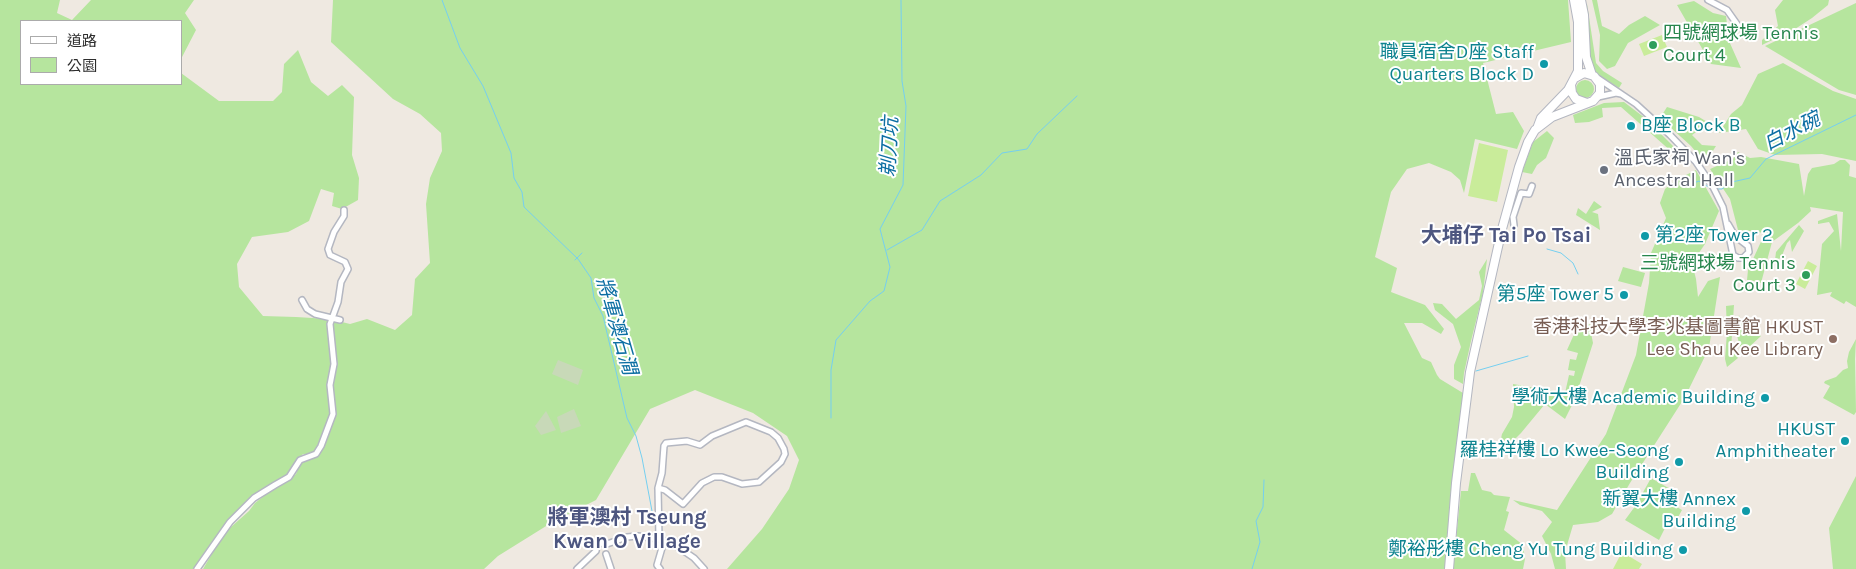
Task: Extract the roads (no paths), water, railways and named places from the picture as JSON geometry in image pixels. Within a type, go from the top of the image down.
[{"type":"main road","points":[[1449,569],[1456,483],[1469,379],[1502,229],[1519,167],[1528,142],[1541,118],[1557,103],[1573,81],[1579,65],[1579,42],[1574,0]]},
{"type":"main road","points":[[1538,126],[1560,113],[1594,99],[1600,89],[1598,80],[1594,76],[1586,57],[1584,15],[1581,0]]},
{"type":"main road","points":[[1594,76],[1584,73],[1573,81],[1572,93],[1576,99],[1582,102],[1594,99]]},
{"type":"street","points":[[1708,0],[1727,10],[1738,27]]},
{"type":"street","points":[[1594,76],[1624,94],[1670,135],[1701,167],[1717,193],[1726,216],[1735,257],[1740,259],[1746,257],[1749,249],[1744,242],[1735,236],[1728,224]]},
{"type":"street","points":[[1594,99],[1616,93],[1624,94]]},
{"type":"street","points":[[1514,225],[1513,218],[1521,193],[1529,194],[1532,186]]},
{"type":"street","points":[[197,569],[226,527],[253,500],[274,484],[289,478],[300,460],[316,454],[320,450],[333,414],[330,385],[334,364],[330,330],[331,318],[338,302],[341,282],[348,269],[346,263],[331,256],[328,251],[334,232],[344,216],[344,210]]},
{"type":"street","points":[[1732,249],[1735,243],[1744,242]]},
{"type":"street","points":[[302,300],[307,309],[315,314],[340,320]]},
{"type":"street","points":[[658,488],[665,490],[683,504],[702,483],[714,477],[722,477],[742,484],[759,482],[782,460],[785,452],[784,446],[771,432],[746,422],[712,436],[700,445],[687,441],[669,442],[664,446],[662,473],[658,488],[661,540],[657,565],[660,569]]},
{"type":"street","points":[[578,569],[596,551],[600,543],[607,544],[638,536],[661,540],[683,550],[704,569]]},
{"type":"street","points":[[607,544],[609,549],[606,554],[611,569]]},
{"type":"street","points":[[596,551],[599,554],[606,554]]},
{"type":"waterway","name":"將軍澳石澗","points":[[442,0],[460,48],[483,86],[511,153],[514,178],[522,192],[524,207],[578,259],[591,278],[594,298],[603,316],[627,418],[636,436],[642,458],[652,511]]},
{"type":"waterway","name":"剃刀坑","points":[[831,418],[831,370],[836,340],[870,301],[884,291],[890,267],[880,229],[903,185],[906,106],[902,81],[901,0]]},
{"type":"waterway","points":[[887,250],[922,230],[940,201],[981,175],[1002,153],[1027,149],[1037,134],[1077,96]]},
{"type":"waterway","name":"白水碗","points":[[1716,189],[1722,189],[1732,182],[1750,178],[1766,159],[1856,115]]},
{"type":"waterway","name":"白水碗","points":[[1691,184],[1699,181],[1710,188]]},
{"type":"waterway","points":[[1547,249],[1561,253],[1573,263],[1578,274]]},
{"type":"waterway","name":"將軍澳石澗","points":[[575,260],[582,253]]},
{"type":"waterway","points":[[1476,371],[1528,356]]},
{"type":"waterway","points":[[1252,569],[1260,542],[1256,521],[1263,507],[1264,480]]},
{"type":"place","name":"四號網球場 Tennis Court 4","points":[[1653,45]]},
{"type":"place","name":"職員宿舍D座 Staff Quarters Block D","points":[[1544,64]]},
{"type":"place","name":"B座 Block B","points":[[1631,126]]},
{"type":"place","name":"溫氏家祠 Wan's Ancestral Hall","points":[[1604,170]]},
{"type":"place","name":"第2座 Tower 2","points":[[1645,236]]},
{"type":"place","name":"三號網球場 Tennis Court 3","points":[[1806,275]]},
{"type":"place","name":"第5座 Tower 5","points":[[1624,295]]},
{"type":"place","name":"香港科技大學李兆基圖書館 HKUST Lee Shau Kee Library","points":[[1833,339]]},
{"type":"place","name":"學術大樓 Academic Building","points":[[1765,398]]},
{"type":"place","name":"HKUST Amphitheater","points":[[1845,441]]},
{"type":"place","name":"羅桂祥樓 Lo Kwee-Seong Building","points":[[1679,462]]},
{"type":"place","name":"新翼大樓 Annex Building","points":[[1746,511]]},
{"type":"place","name":"鄭裕彤樓 Cheng Yu Tung Building","points":[[1683,550]]},
{"type":"district","name":"大埔仔 Tai Po Tsai","points":[[1506,236]]},
{"type":"district","name":"將軍澳村 Tseung Kwan O Village","points":[[627,530]]}]
